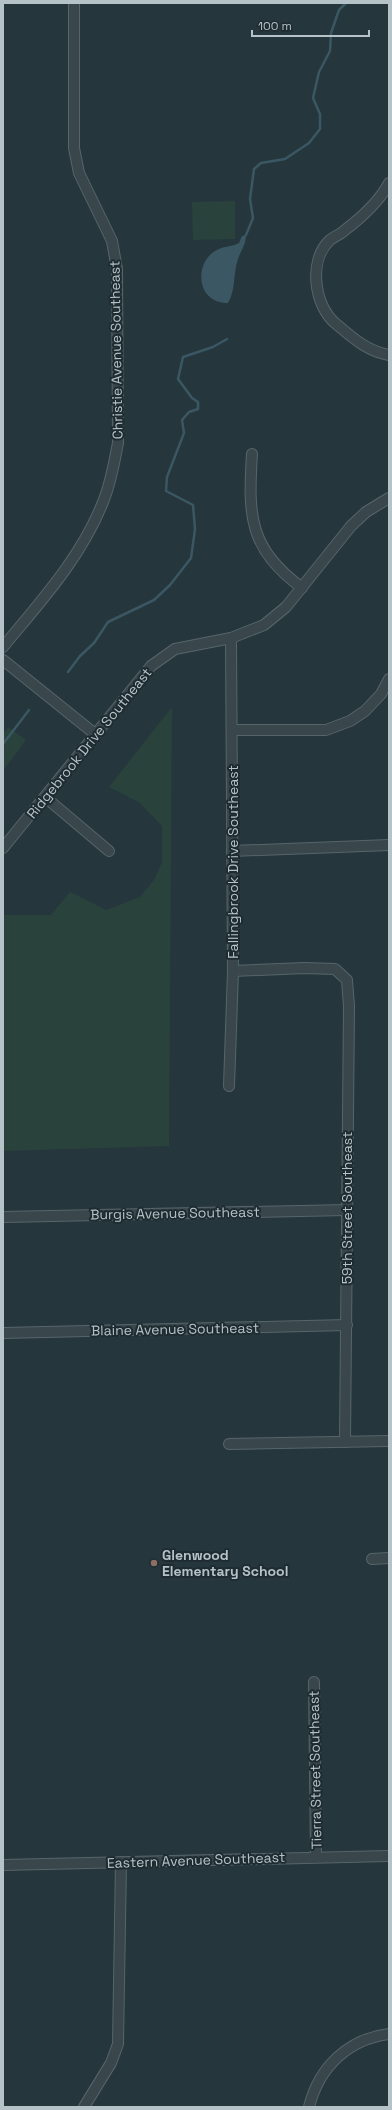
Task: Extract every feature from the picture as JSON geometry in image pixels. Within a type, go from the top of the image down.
[{"type":"street","name":"Christie Avenue Southeast","points":[[3,648],[72,562],[86,539],[103,502],[113,469],[118,443],[117,269],[112,241],[79,173],[74,148],[74,3]]},
{"type":"street","points":[[389,183],[373,205],[345,230],[330,240],[320,256],[316,275],[317,292],[328,316],[362,346],[389,355]]},
{"type":"street","points":[[252,454],[249,492],[254,529],[267,555],[285,575],[302,588]]},
{"type":"street","name":"Ridgebrook Drive Southeast","points":[[3,848],[151,666],[175,649],[232,638],[264,625],[286,607],[351,526],[366,512],[389,498]]},
{"type":"street","name":"Fallingbrook Drive Southeast","points":[[229,1086],[232,970],[232,638]]},
{"type":"street","points":[[3,660],[95,734]]},
{"type":"street","points":[[233,730],[326,730],[350,721],[365,711],[381,694],[389,679]]},
{"type":"street","points":[[45,797],[110,851]]},
{"type":"street","points":[[232,852],[389,845]]},
{"type":"street","name":"59th Street Southeast","points":[[232,970],[305,968],[336,969],[347,980],[347,1325],[345,1442]]},
{"type":"street","name":"Burgis Avenue Southeast","points":[[3,1217],[347,1210]]},
{"type":"street","name":"Blaine Avenue Southeast","points":[[3,1333],[347,1325]]},
{"type":"street","points":[[229,1444],[389,1441]]},
{"type":"street","points":[[372,1559],[389,1558]]},
{"type":"street","name":"Tierra Street Southeast","points":[[314,1682],[316,1857]]},
{"type":"street","name":"Eastern Avenue Southeast","points":[[3,1864],[389,1856]]},
{"type":"street","points":[[84,2107],[111,2063],[118,2044],[122,1862]]},
{"type":"street","points":[[309,2107],[318,2082],[326,2069],[339,2055],[351,2046],[372,2036],[389,2034]]},
{"type":"green space","points":[[235,201],[235,239],[193,240],[192,202]]},
{"type":"green space","points":[[172,707],[169,1146],[3,1151],[3,915],[51,915],[70,892],[106,910],[140,897],[154,880],[162,862],[162,826],[140,803],[109,787]]},
{"type":"green space","points":[[8,727],[26,740],[3,771],[3,734]]},
{"type":"water","points":[[246,235],[244,245],[236,264],[231,298],[228,303],[217,301],[210,297],[204,290],[201,273],[204,265],[208,257],[215,251],[239,243],[242,236]]},
{"type":"waterway","points":[[246,235],[253,218],[250,199],[254,169],[261,163],[285,159],[309,143],[320,129],[320,114],[313,98],[319,72],[330,51],[331,33],[339,10],[346,3]]},
{"type":"waterway","points":[[68,672],[80,656],[94,643],[108,622],[154,600],[170,585],[191,558],[195,529],[193,505],[166,491],[167,477],[184,433],[182,420],[189,412],[198,409],[198,402],[192,398],[178,379],[183,357],[213,347],[227,339]]},
{"type":"waterway","points":[[3,744],[29,710]]},
{"type":"place","name":"Glenwood Elementary School","points":[[154,1563]]}]
